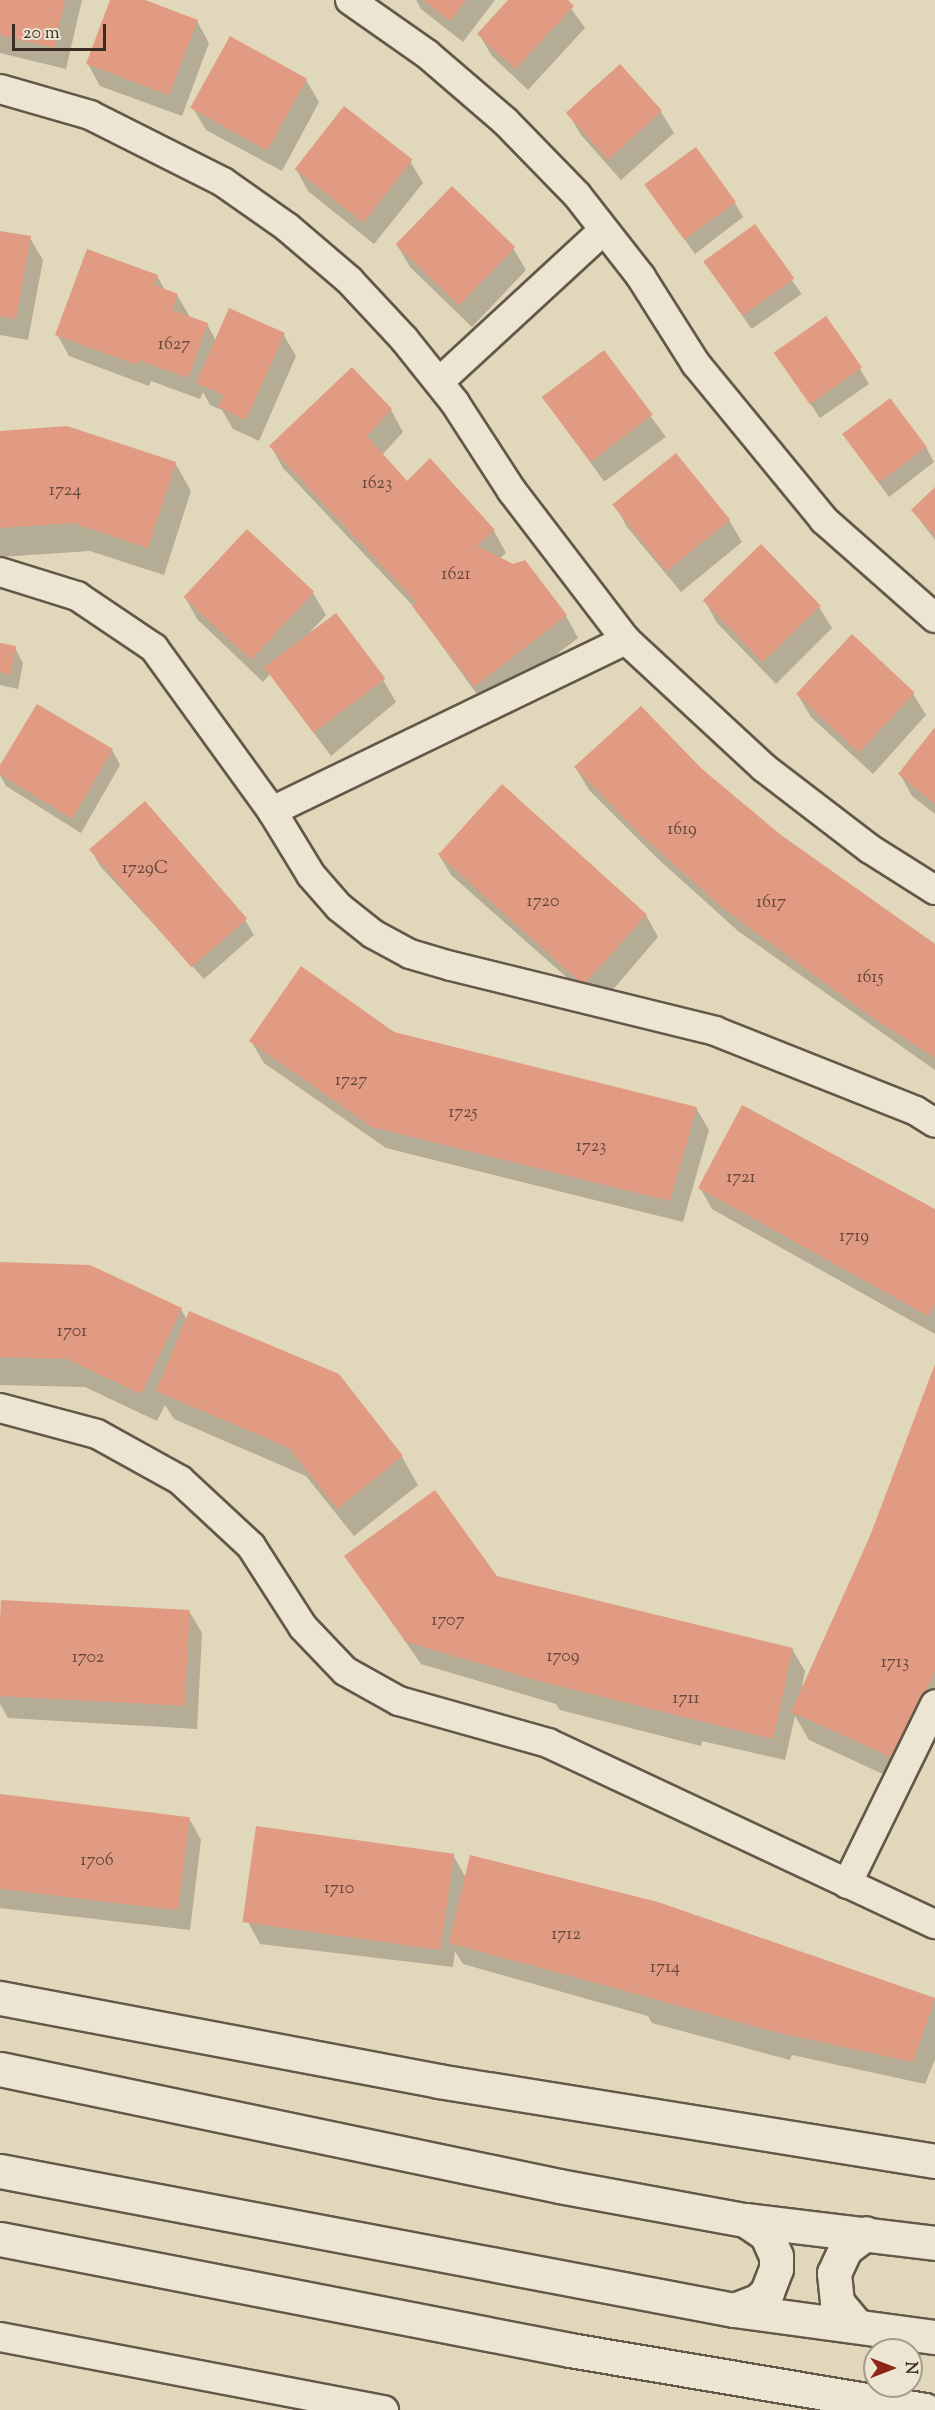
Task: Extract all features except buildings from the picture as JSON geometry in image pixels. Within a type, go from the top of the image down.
[{"type":"main road","points":[[0,1998],[438,2081],[935,2160]]},
{"type":"main road","points":[[0,2069],[559,2186],[745,2220],[935,2243]]},
{"type":"main road","points":[[0,2171],[735,2310],[935,2337]]},
{"type":"main road","points":[[735,2310],[758,2301],[767,2292],[776,2269],[776,2256],[766,2234],[745,2220]]},
{"type":"main road","points":[[857,2326],[837,2302],[834,2272],[845,2248],[866,2233]]},
{"type":"main road","points":[[0,2240],[570,2350],[925,2410]]},
{"type":"street","points":[[350,0],[427,54],[505,121],[577,195],[641,277],[696,364],[824,520],[935,618]]},
{"type":"street","points":[[0,89],[90,115],[223,182],[287,227],[349,280],[404,339],[439,382],[512,490],[626,640],[763,766],[870,849],[935,890]]},
{"type":"street","points":[[439,382],[604,230]]},
{"type":"street","points":[[0,572],[77,596],[154,648],[272,811],[311,875],[339,908],[373,934],[410,954],[715,1031],[916,1111],[935,1123]]},
{"type":"street","points":[[272,811],[626,640]]},
{"type":"street","points":[[0,1408],[96,1434],[180,1480],[251,1546],[303,1627],[345,1671],[399,1701],[548,1743],[935,1924]]},
{"type":"street","points":[[848,1884],[935,1704]]},
{"type":"street","points":[[0,2337],[384,2410]]}]
